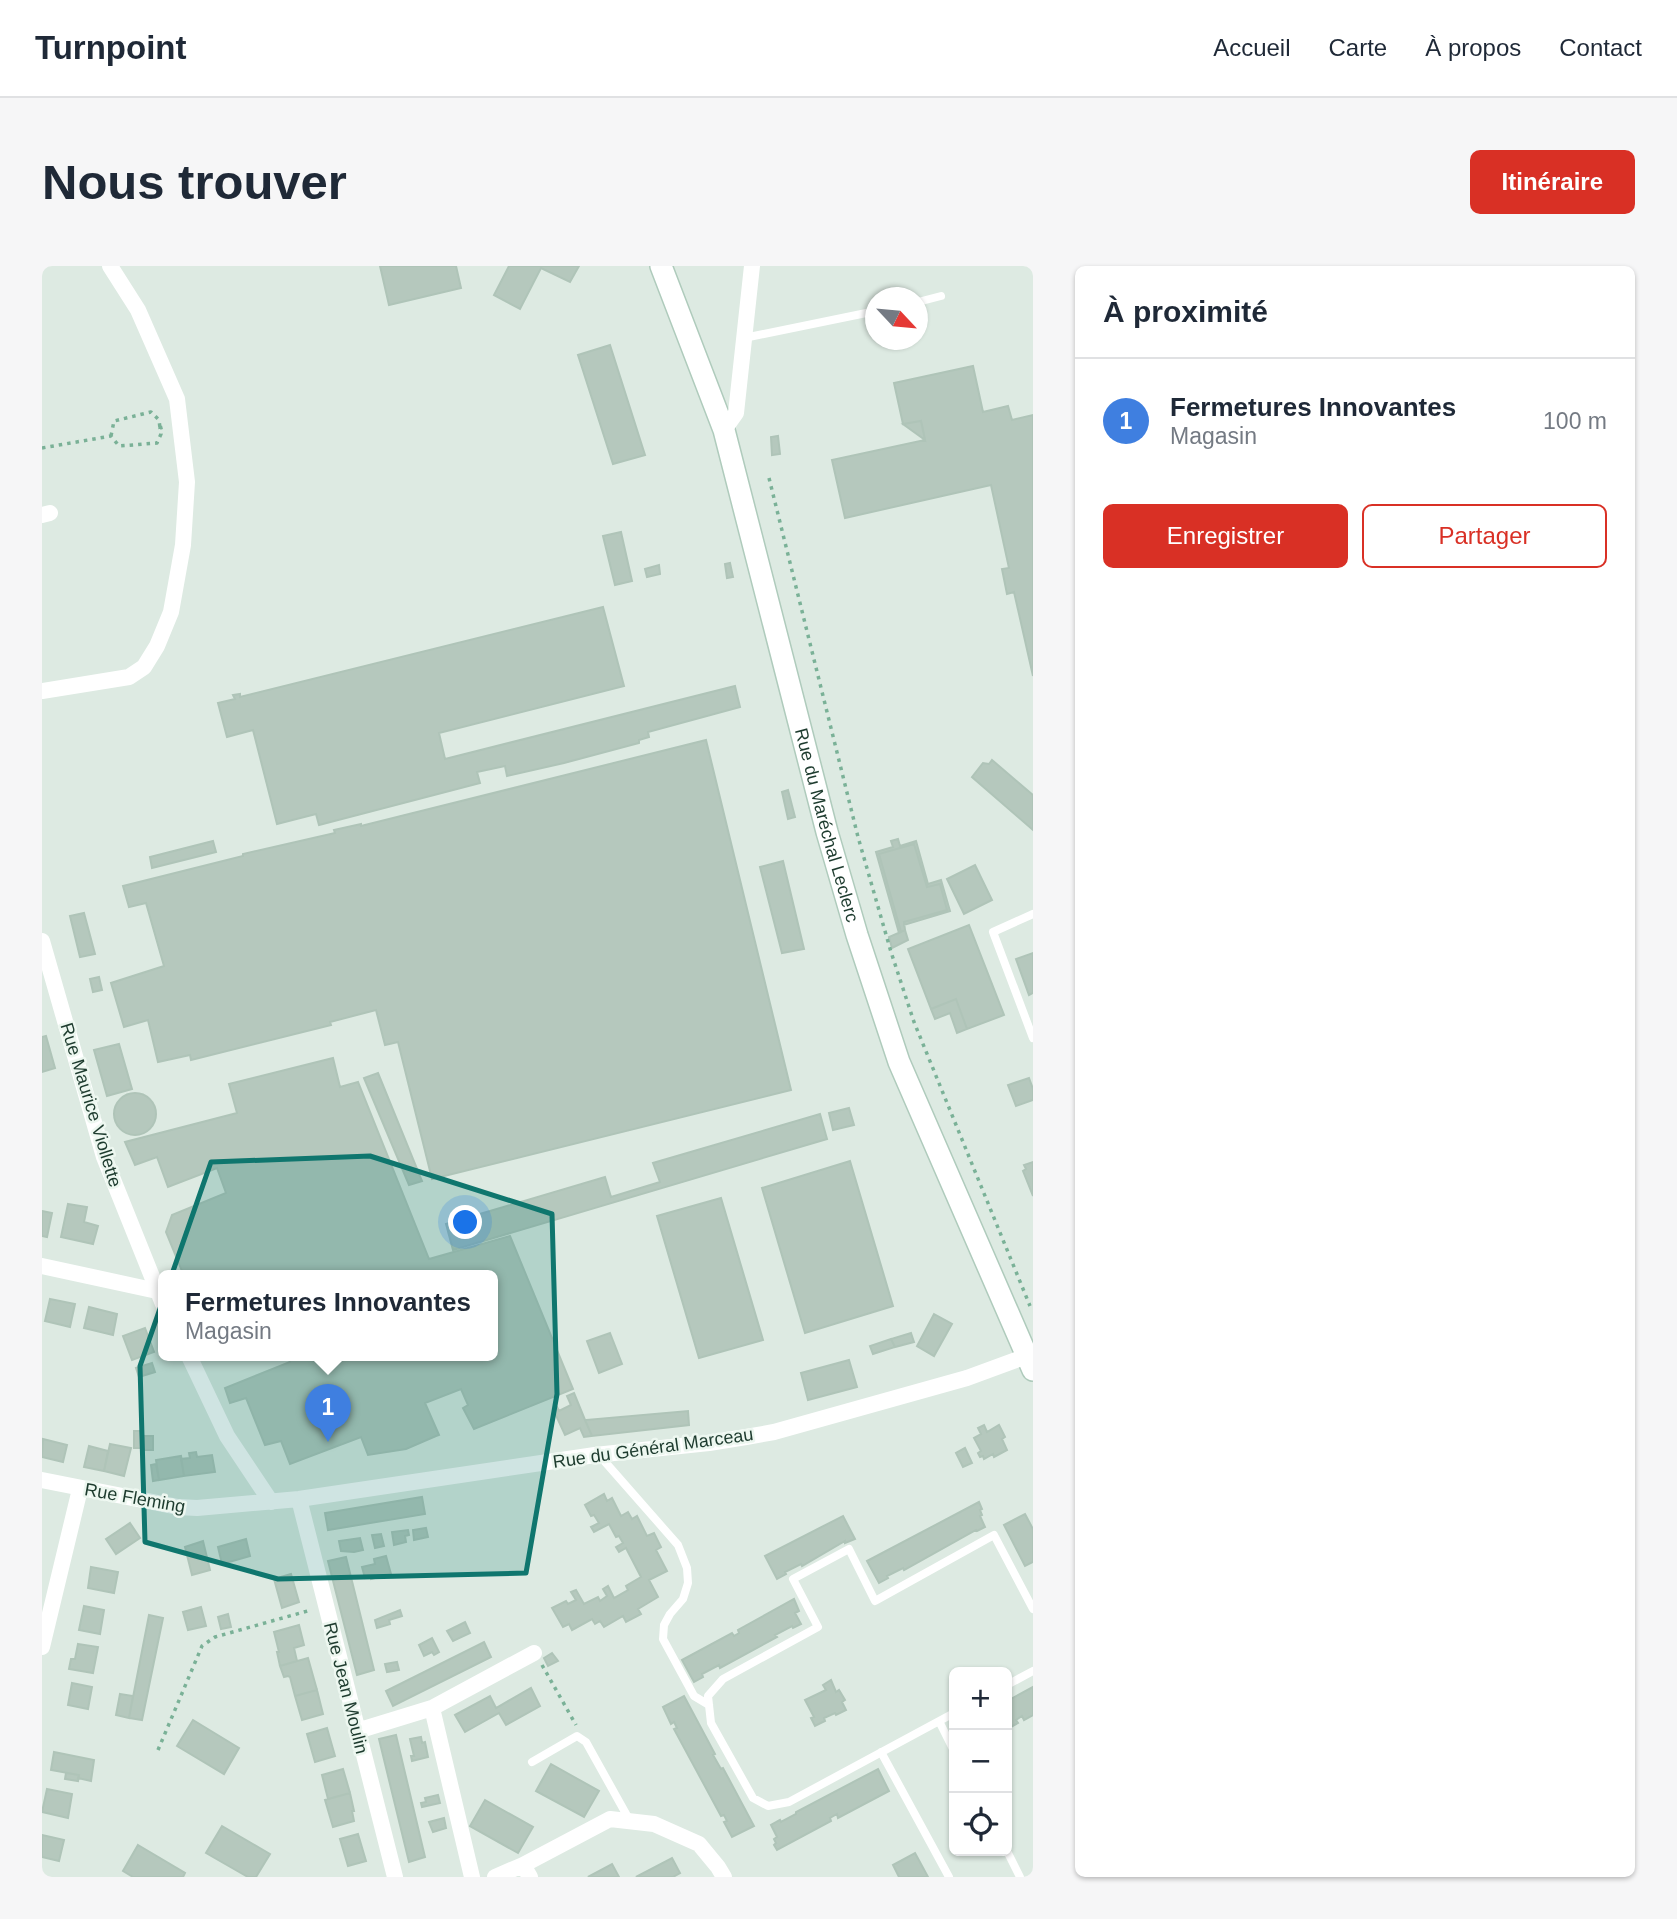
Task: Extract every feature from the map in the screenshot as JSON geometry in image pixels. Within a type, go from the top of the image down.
[{"type":"main road","name":"Rue du Maréchal Leclerc","points":[[661,266],[724,430],[827,832],[857,935],[899,1062],[1030,1363]]},
{"type":"street","points":[[42,691],[129,677],[144,667],[157,646],[171,612],[183,545],[187,482],[177,399],[138,310],[110,266]]},
{"type":"street","points":[[724,430],[736,413],[752,266]]},
{"type":"street","name":"Rue Maurice Viollette","points":[[42,942],[104,1157],[158,1292]]},
{"type":"street","points":[[42,1266],[158,1296]]},
{"type":"street","points":[[191,1361],[227,1436],[271,1502]]},
{"type":"street","name":"Rue du Général Marceau","points":[[271,1502],[774,1432],[1030,1363]]},
{"type":"street","name":"Rue Fleming","points":[[42,1480],[178,1507],[271,1502]]},
{"type":"street","points":[[42,1647],[80,1489]]},
{"type":"street","name":"Rue Jean Moulin","points":[[299,1499],[395,1877]]},
{"type":"street","points":[[356,1731],[432,1708],[534,1653]]},
{"type":"street","points":[[432,1708],[472,1877]]},
{"type":"street","points":[[495,1877],[526,1871],[610,1819],[654,1824],[699,1844],[723,1877]]},
{"type":"lane","points":[[928,299],[941,296]]},
{"type":"lane","points":[[744,338],[865,313]]},
{"type":"lane","points":[[1033,914],[993,932],[1033,1038]]},
{"type":"lane","points":[[599,1455],[678,1545],[687,1569],[688,1583],[682,1599],[664,1625],[663,1639],[694,1696],[709,1705]]},
{"type":"lane","points":[[949,1716],[789,1802],[768,1805],[753,1798],[711,1723],[708,1696],[723,1679],[818,1628],[793,1579],[849,1549],[875,1601],[994,1535],[1030,1598],[1033,1609]]},
{"type":"lane","points":[[1012,1682],[1033,1671]]},
{"type":"lane","points":[[939,1721],[949,1741]]},
{"type":"lane","points":[[532,1762],[576,1736],[586,1742],[630,1821]]},
{"type":"lane","points":[[881,1752],[949,1877]]},
{"type":"lane","points":[[1009,1856],[1019,1877]]},
{"type":"path","points":[[151,412],[159,420],[160,428],[157,443],[119,446],[111,436],[114,421],[151,412]]},
{"type":"path","points":[[160,428],[180,425]]},
{"type":"path","points":[[42,448],[111,436]]},
{"type":"path","points":[[769,478],[858,837],[891,952],[914,1023],[1030,1306]]},
{"type":"path","points":[[158,1750],[202,1646],[215,1637],[325,1606]]},
{"type":"path","points":[[534,1653],[586,1742]]},
{"type":"highlighted area","points":[[370,1156],[552,1214],[557,1394],[526,1573],[278,1579],[145,1542],[140,1366],[211,1162]]},
{"type":"building","points":[[380,266],[456,266],[461,288],[389,305]]},
{"type":"building","points":[[509,266],[579,266],[570,282],[541,268],[520,309],[494,295]]},
{"type":"building","points":[[610,345],[645,455],[613,464],[578,355]]},
{"type":"building","points":[[973,366],[983,412],[1008,406],[1012,420],[1033,415],[1033,676],[1014,592],[1007,594],[1002,569],[1009,568],[991,485],[845,518],[832,460],[925,440],[921,421],[903,424],[894,383]]},
{"type":"building","points":[[921,421],[922,425],[925,440],[903,424]]},
{"type":"building","points":[[778,436],[780,454],[772,455],[771,437]]},
{"type":"building","points":[[621,532],[632,581],[615,585],[603,536]]},
{"type":"building","points":[[730,563],[733,577],[727,578],[725,564]]},
{"type":"building","points":[[659,565],[660,574],[647,577],[645,569]]},
{"type":"building","points":[[603,607],[624,686],[439,733],[445,759],[735,686],[740,707],[648,732],[649,737],[639,740],[639,743],[564,763],[507,776],[505,766],[477,772],[480,783],[319,825],[316,814],[277,824],[253,730],[227,737],[218,703],[235,699],[233,695],[240,694],[240,697]]},
{"type":"building","points":[[706,740],[791,1090],[432,1179],[398,1042],[385,1045],[376,1010],[330,1022],[331,1025],[191,1060],[190,1055],[158,1062],[148,1020],[124,1027],[111,983],[164,966],[146,903],[129,907],[123,886],[335,833],[334,830],[361,826]]},
{"type":"building","points":[[992,760],[1033,795],[1033,830],[972,777],[983,763],[989,764]]},
{"type":"building","points":[[788,790],[795,817],[788,819],[782,792]]},
{"type":"building","points":[[898,839],[900,846],[916,841],[928,884],[941,880],[950,911],[904,925],[904,922],[947,910],[940,884],[927,887],[914,844],[879,854],[901,932],[899,933],[876,852],[893,847],[891,841]]},
{"type":"building","points":[[213,841],[216,852],[152,868],[150,857]]},
{"type":"building","points":[[914,844],[927,887],[940,884],[947,910],[904,922],[905,930],[901,932],[879,854]]},
{"type":"building","points":[[783,861],[804,949],[782,953],[760,867]]},
{"type":"building","points":[[975,865],[992,900],[964,914],[947,879]]},
{"type":"building","points":[[84,913],[95,954],[80,957],[70,916]]},
{"type":"building","points":[[969,925],[1004,1015],[967,1029],[956,999],[931,1009],[908,949]]},
{"type":"building","points":[[905,930],[908,940],[892,948],[889,937]]},
{"type":"building","points":[[1033,953],[1033,993],[1029,995],[1016,959]]},
{"type":"building","points":[[99,977],[102,990],[93,992],[90,979]]},
{"type":"building","points":[[956,999],[967,1029],[957,1033],[950,1013],[935,1019],[931,1009]]},
{"type":"building","points":[[46,1036],[55,1068],[42,1072],[42,1037]]},
{"type":"building","points":[[119,1044],[132,1089],[107,1096],[94,1050]]},
{"type":"building","points":[[333,1058],[340,1087],[358,1082],[429,1259],[510,1236],[573,1389],[474,1429],[463,1408],[468,1405],[461,1389],[425,1403],[439,1435],[406,1449],[368,1455],[361,1437],[290,1464],[281,1441],[265,1445],[246,1398],[230,1403],[225,1388],[290,1361],[498,1361],[498,1270],[182,1270],[166,1232],[172,1215],[226,1193],[217,1168],[168,1187],[157,1157],[135,1165],[125,1142],[237,1113],[229,1084]]},
{"type":"building","points":[[378,1073],[422,1181],[409,1185],[364,1078]]},
{"type":"building","points":[[1029,1078],[1033,1100],[1016,1106],[1008,1085]]},
{"type":"building","points":[[135,1093],[150,1099],[156,1114],[150,1129],[135,1135],[120,1129],[114,1114],[120,1099]]},
{"type":"building","points":[[849,1108],[854,1125],[833,1130],[829,1113]]},
{"type":"building","points":[[820,1114],[827,1139],[453,1250],[446,1224],[605,1177],[611,1197],[660,1182],[653,1163]]},
{"type":"building","points":[[850,1161],[893,1306],[805,1333],[762,1188]]},
{"type":"building","points":[[1033,1162],[1033,1196],[1023,1171],[1026,1169],[1024,1165]]},
{"type":"building","points":[[721,1198],[763,1340],[699,1358],[657,1216]]},
{"type":"building","points":[[68,1204],[87,1207],[84,1222],[98,1226],[93,1244],[61,1237]]},
{"type":"building","points":[[42,1211],[52,1213],[47,1237],[42,1236]]},
{"type":"building","points":[[50,1299],[75,1304],[70,1327],[45,1321]]},
{"type":"building","points":[[89,1307],[117,1314],[113,1335],[84,1328]]},
{"type":"building","points":[[934,1314],[952,1324],[934,1356],[917,1346]]},
{"type":"building","points":[[145,1328],[154,1352],[132,1360],[123,1336]]},
{"type":"building","points":[[610,1333],[622,1364],[599,1373],[587,1341]]},
{"type":"building","points":[[911,1333],[914,1342],[895,1347],[891,1339]]},
{"type":"building","points":[[891,1339],[895,1347],[873,1354],[870,1346]]},
{"type":"building","points":[[849,1360],[857,1387],[808,1400],[801,1373]]},
{"type":"building","points":[[152,1363],[155,1372],[139,1377],[136,1368]]},
{"type":"building","points":[[574,1393],[592,1436],[584,1437],[580,1428],[565,1435],[553,1409],[557,1407],[559,1411],[571,1405],[567,1396]]},
{"type":"building","points":[[688,1411],[689,1425],[592,1436],[585,1420]]},
{"type":"building","points":[[984,1425],[987,1432],[999,1425],[1007,1450],[984,1459],[978,1453],[981,1451],[974,1438],[981,1434],[978,1428]]},
{"type":"building","points":[[134,1431],[143,1431],[142,1448],[134,1448]]},
{"type":"building","points":[[144,1436],[153,1436],[153,1450],[144,1450]]},
{"type":"building","points":[[43,1439],[67,1445],[63,1462],[42,1457]]},
{"type":"building","points":[[110,1444],[131,1448],[124,1476],[104,1471]]},
{"type":"building","points":[[89,1446],[108,1451],[104,1471],[84,1467]]},
{"type":"building","points":[[965,1448],[972,1463],[963,1467],[956,1453]]},
{"type":"building","points":[[196,1452],[197,1457],[212,1455],[215,1472],[184,1476],[181,1459],[190,1458],[189,1453]]},
{"type":"building","points":[[181,1456],[184,1476],[159,1480],[156,1460]]},
{"type":"building","points":[[156,1464],[159,1480],[153,1481],[151,1465]]},
{"type":"building","points":[[604,1494],[607,1501],[612,1498],[621,1516],[628,1512],[632,1519],[637,1516],[647,1536],[654,1533],[661,1547],[656,1550],[667,1571],[649,1580],[658,1597],[638,1609],[641,1614],[626,1622],[623,1616],[604,1627],[600,1621],[595,1624],[592,1619],[572,1630],[569,1624],[563,1627],[552,1608],[566,1601],[568,1604],[576,1600],[571,1592],[576,1590],[584,1604],[598,1597],[600,1601],[607,1596],[603,1589],[608,1586],[614,1598],[628,1590],[626,1586],[641,1577],[626,1548],[619,1552],[616,1547],[623,1543],[609,1524],[594,1532],[591,1527],[599,1523],[585,1505]]},
{"type":"building","points":[[422,1497],[425,1514],[328,1530],[325,1513]]},
{"type":"building","points":[[979,1502],[982,1509],[980,1516],[985,1527],[904,1570],[903,1568],[887,1576],[888,1578],[879,1583],[867,1561]]},
{"type":"building","points":[[1025,1514],[1033,1529],[1033,1562],[1025,1566],[1004,1525]]},
{"type":"building","points":[[843,1516],[855,1539],[845,1541],[802,1566],[801,1564],[785,1572],[786,1574],[777,1579],[765,1556]]},
{"type":"building","points":[[130,1523],[140,1538],[116,1554],[106,1539]]},
{"type":"building","points":[[426,1528],[428,1537],[414,1540],[413,1530]]},
{"type":"building","points":[[408,1530],[406,1542],[394,1545],[392,1532]]},
{"type":"building","points":[[381,1534],[384,1546],[375,1548],[372,1535]]},
{"type":"building","points":[[360,1538],[363,1550],[341,1551],[339,1541]]},
{"type":"building","points":[[246,1539],[250,1556],[222,1564],[218,1547]]},
{"type":"building","points":[[203,1541],[210,1570],[192,1575],[185,1547]]},
{"type":"building","points":[[386,1556],[391,1574],[365,1578],[362,1567],[375,1564],[374,1559]]},
{"type":"building","points":[[346,1557],[374,1670],[357,1675],[328,1561]]},
{"type":"building","points":[[91,1567],[118,1572],[114,1593],[88,1588]]},
{"type":"building","points":[[291,1574],[299,1602],[282,1608],[274,1579]]},
{"type":"building","points":[[794,1599],[799,1611],[795,1613],[801,1624],[775,1635],[777,1637],[720,1668],[719,1665],[702,1674],[703,1677],[694,1682],[682,1660],[732,1633],[734,1636],[739,1633],[738,1630]]},
{"type":"building","points":[[84,1606],[104,1610],[100,1634],[79,1630]]},
{"type":"building","points":[[201,1607],[206,1626],[188,1630],[183,1612]]},
{"type":"building","points":[[400,1610],[402,1616],[377,1628],[375,1620]]},
{"type":"building","points":[[228,1614],[231,1627],[221,1629],[218,1617]]},
{"type":"building","points":[[149,1615],[163,1618],[142,1720],[129,1718]]},
{"type":"building","points":[[465,1622],[470,1633],[453,1641],[447,1631]]},
{"type":"building","points":[[299,1625],[304,1645],[294,1648],[297,1661],[280,1666],[274,1632]]},
{"type":"building","points":[[432,1638],[439,1652],[424,1656],[419,1645]]},
{"type":"building","points":[[484,1642],[491,1657],[393,1706],[386,1691]]},
{"type":"building","points":[[78,1644],[98,1647],[93,1673],[69,1669],[71,1659],[75,1659]]},
{"type":"building","points":[[552,1653],[558,1661],[548,1666],[544,1658]]},
{"type":"building","points":[[308,1658],[317,1690],[295,1696],[290,1677],[284,1677],[280,1666]]},
{"type":"building","points":[[397,1662],[399,1670],[387,1672],[385,1664]]},
{"type":"building","points":[[831,1680],[836,1692],[839,1690],[845,1700],[842,1702],[846,1710],[824,1718],[825,1721],[815,1726],[811,1718],[814,1717],[805,1700],[826,1690],[823,1685]]},
{"type":"building","points":[[72,1683],[92,1687],[88,1709],[68,1705]]},
{"type":"building","points":[[1033,1687],[1033,1715],[1024,1720],[1022,1716],[1012,1726],[1012,1698]]},
{"type":"building","points":[[531,1688],[540,1706],[506,1725],[499,1713],[465,1732],[455,1715],[490,1696],[496,1708]]},
{"type":"building","points":[[317,1690],[323,1714],[302,1720],[295,1696]]},
{"type":"building","points":[[120,1694],[133,1696],[129,1718],[116,1715]]},
{"type":"building","points":[[684,1696],[715,1754],[713,1755],[721,1769],[723,1768],[754,1826],[732,1837],[724,1822],[727,1821],[724,1815],[721,1816],[674,1729],[677,1728],[674,1722],[671,1724],[663,1707]]},
{"type":"building","points":[[193,1720],[239,1748],[224,1774],[177,1746]]},
{"type":"building","points":[[327,1728],[335,1756],[315,1762],[307,1734]]},
{"type":"building","points":[[396,1735],[425,1857],[409,1862],[379,1739]]},
{"type":"building","points":[[421,1737],[422,1743],[425,1742],[428,1757],[412,1761],[411,1756],[414,1756],[410,1739]]},
{"type":"building","points":[[54,1752],[94,1760],[91,1781],[78,1778],[79,1775],[51,1770]]},
{"type":"building","points":[[551,1764],[599,1791],[584,1817],[536,1791]]},
{"type":"building","points":[[343,1769],[350,1793],[328,1799],[322,1775]]},
{"type":"building","points":[[878,1769],[889,1791],[838,1818],[837,1814],[830,1818],[831,1821],[777,1850],[774,1839],[777,1837],[771,1825]]},
{"type":"building","points":[[66,1773],[79,1775],[78,1781],[65,1779]]},
{"type":"building","points":[[47,1789],[72,1794],[68,1818],[42,1812]]},
{"type":"building","points":[[350,1793],[354,1821],[333,1827],[325,1800]]},
{"type":"building","points":[[438,1795],[440,1803],[422,1807],[421,1803],[426,1802],[425,1798]]},
{"type":"building","points":[[485,1800],[533,1827],[518,1853],[470,1826]]},
{"type":"building","points":[[444,1818],[446,1828],[433,1832],[429,1822]]},
{"type":"building","points":[[222,1826],[270,1854],[256,1877],[248,1877],[206,1853]]},
{"type":"building","points":[[358,1834],[366,1861],[348,1866],[340,1839]]},
{"type":"building","points":[[42,1835],[64,1840],[59,1861],[42,1857]]},
{"type":"building","points":[[138,1845],[185,1873],[183,1877],[133,1877],[123,1871]]},
{"type":"building","points":[[915,1853],[928,1877],[899,1877],[893,1865]]},
{"type":"building","points":[[672,1858],[680,1873],[673,1877],[636,1877]]},
{"type":"building","points":[[612,1864],[619,1877],[588,1877]]},
{"type":"place","name":"Fermetures Innovantes","points":[[328,1442]]}]
